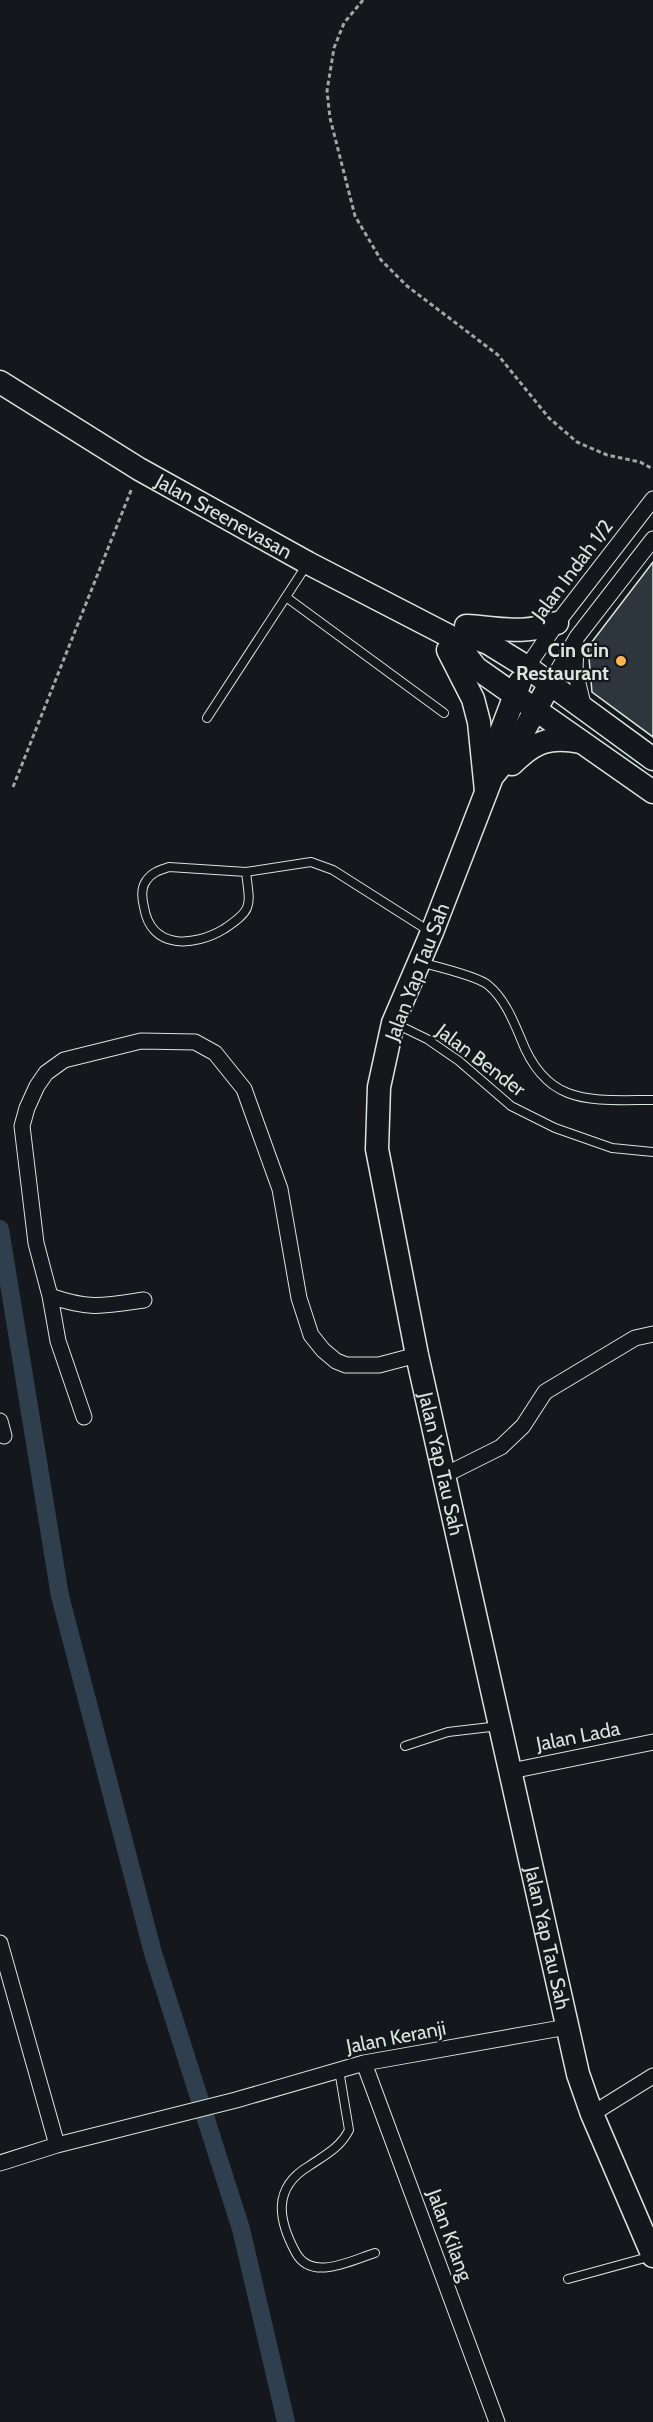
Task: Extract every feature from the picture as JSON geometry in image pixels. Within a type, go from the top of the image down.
[{"type":"street","name":"Jalan Sreenevasan","points":[[0,382],[139,469],[308,563],[453,638]]},
{"type":"street","name":"Jalan Indah 1/2","points":[[527,667],[557,623],[653,499]]},
{"type":"street","points":[[550,684],[577,637],[653,539]]},
{"type":"street","points":[[425,624],[519,632],[536,630],[557,623]]},
{"type":"street","points":[[425,624],[447,648],[473,699],[489,784]]},
{"type":"street","points":[[577,637],[573,656],[574,671],[584,708]]},
{"type":"street","points":[[453,638],[474,638],[488,643],[527,667],[653,759]]},
{"type":"street","points":[[453,638],[476,668],[653,792]]},
{"type":"street","points":[[489,784],[496,745],[527,667]]},
{"type":"street","name":"Jalan Yap Tau Sah","points":[[550,684],[537,711],[512,752],[489,784],[432,932],[393,1023],[378,1087],[377,1149],[417,1355],[578,2074],[591,2114],[653,2256]]},
{"type":"street","points":[[489,784],[524,752],[534,746],[559,738],[586,743]]},
{"type":"street","points":[[84,1417],[57,1341],[50,1296],[36,1243],[22,1126],[37,1086],[46,1073],[64,1060],[141,1041],[195,1042],[215,1053],[244,1089],[280,1189],[299,1298],[311,1335],[323,1350],[336,1361],[346,1365],[379,1365],[417,1355]]},
{"type":"street","points":[[50,1296],[74,1305],[88,1307],[144,1300]]},
{"type":"street","points":[[445,1475],[501,1447],[523,1426],[545,1392],[635,1338],[653,1334]]},
{"type":"street","name":"Jalan Lada","points":[[511,1771],[653,1742]]},
{"type":"street","points":[[0,1943],[57,2145],[0,2163]]},
{"type":"street","name":"Jalan Keranji","points":[[57,2145],[236,2100],[364,2063],[567,2028]]},
{"type":"street","name":"Jalan Kilang","points":[[364,2063],[497,2422]]},
{"type":"street","points":[[591,2114],[653,2076]]},
{"type":"lane","points":[[207,718],[308,563]]},
{"type":"lane","points":[[286,597],[444,713]]},
{"type":"lane","points":[[246,872],[249,906],[242,916],[216,933],[185,943],[169,940],[156,933],[145,915],[142,900],[144,885],[153,873],[169,867],[246,872],[311,861],[333,870],[432,932]]},
{"type":"lane","points":[[418,961],[486,983],[497,994],[514,1022],[525,1052],[536,1069],[548,1083],[558,1089],[588,1100],[653,1100]]},
{"type":"lane","name":"Jalan Bender","points":[[393,1023],[427,1039],[459,1061],[512,1106],[555,1128],[612,1148],[653,1152]]},
{"type":"lane","points":[[405,1746],[448,1732],[500,1726]]},
{"type":"lane","points":[[339,2070],[346,2101],[349,2130],[336,2149],[297,2173],[286,2186],[281,2202],[282,2222],[288,2239],[299,2258],[307,2265],[318,2268],[334,2266],[375,2253]]},
{"type":"lane","points":[[568,2278],[653,2256]]},
{"type":"path","points":[[363,0],[344,23],[333,48],[327,91],[330,118],[355,216],[381,260],[407,286],[498,355],[549,418],[577,442],[607,455],[640,462],[653,469]]},
{"type":"path","points":[[13,787],[139,469]]},
{"type":"building","name":"Cin Cin Restaurant","points":[[653,562],[653,737],[592,692],[588,647]]},
{"type":"waterway","points":[[0,1229],[60,1596],[153,1953],[241,2229],[286,2422]]},
{"type":"place","name":"Cin Cin Restaurant","points":[[621,661]]}]
